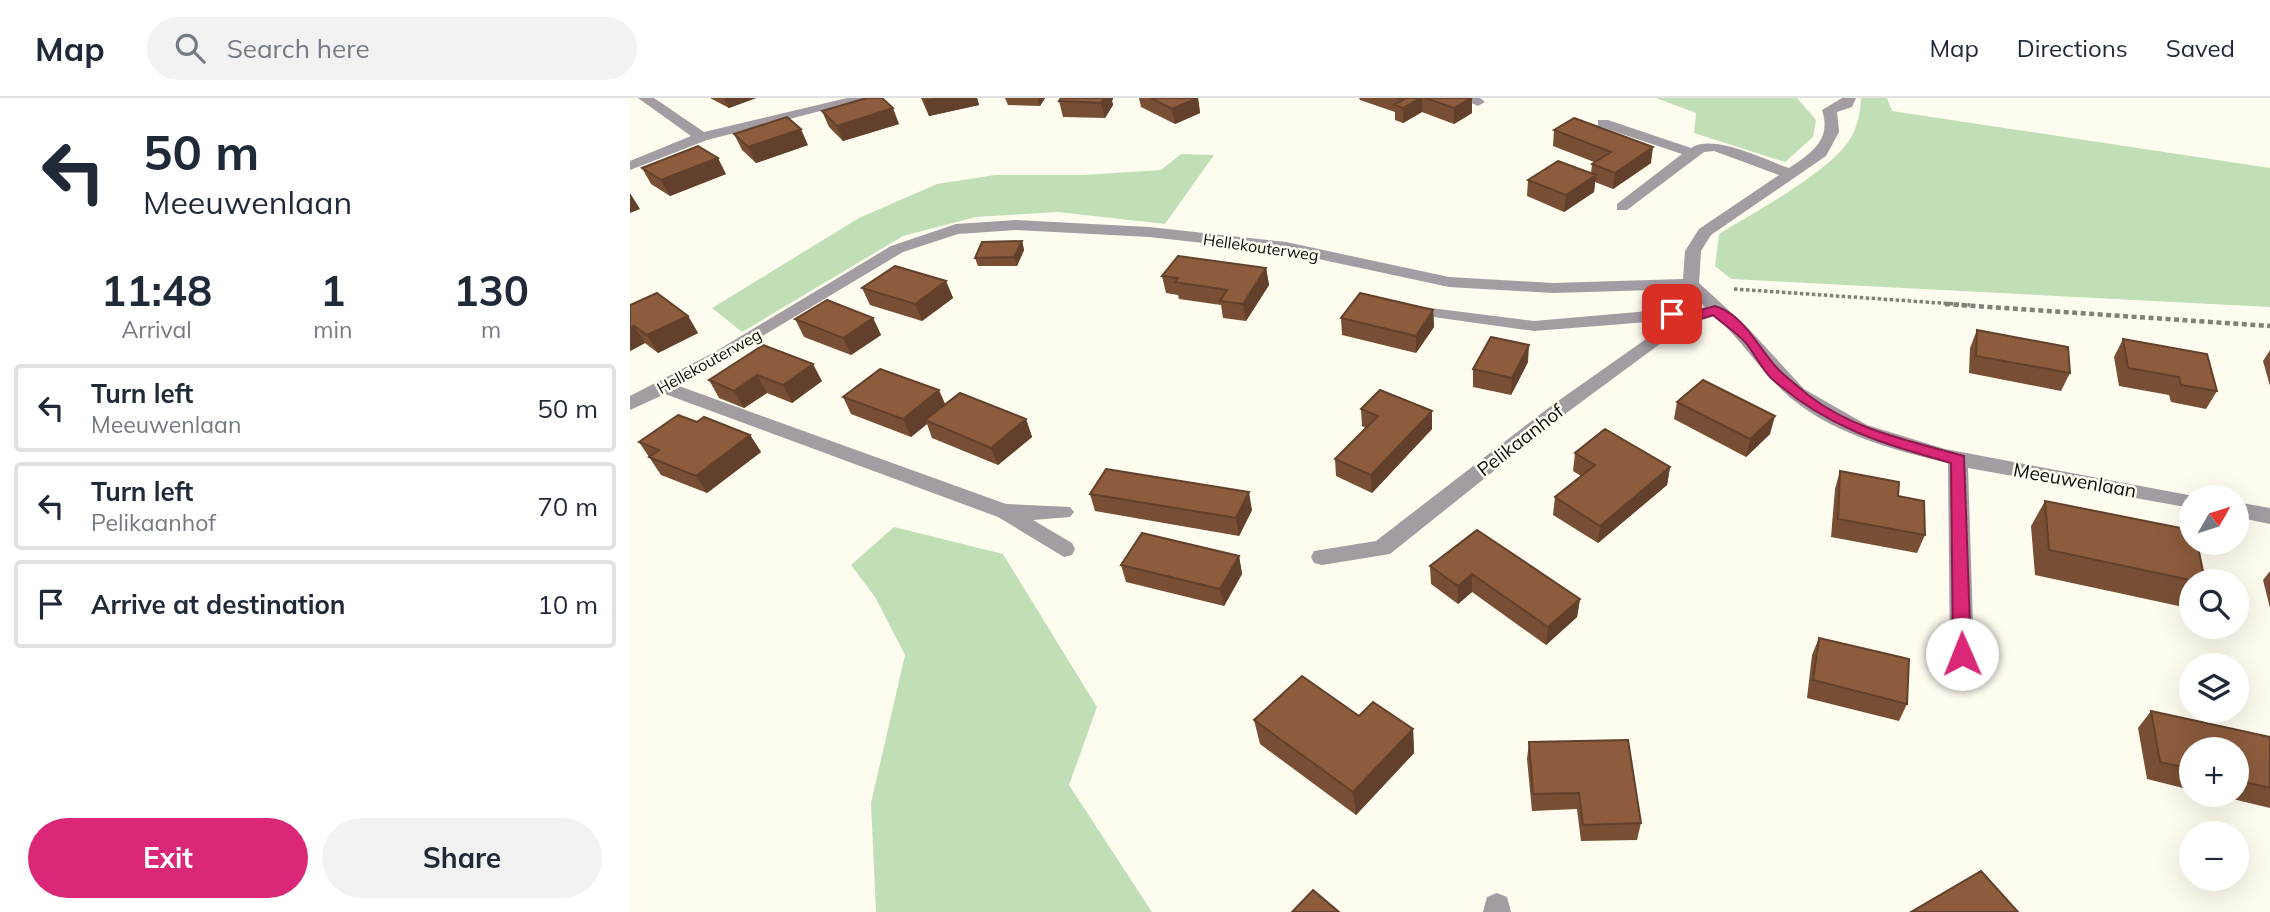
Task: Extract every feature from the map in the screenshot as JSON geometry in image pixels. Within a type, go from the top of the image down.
[{"type":"street","points":[[645,98],[702,137]]},
{"type":"street","points":[[630,166],[702,137],[864,98]]},
{"type":"street","points":[[1691,284],[1693,251],[1705,232],[1821,153],[1832,137],[1834,123],[1829,110],[1815,98]]},
{"type":"street","points":[[1829,110],[1847,104],[1849,98]]},
{"type":"street","points":[[1603,123],[1692,153]]},
{"type":"street","points":[[1622,207],[1700,148],[1715,147],[1788,173]]},
{"type":"street","name":"Hellekouterweg","points":[[630,404],[762,332],[897,249],[956,229],[1016,225],[1163,234],[1286,247],[1449,282],[1553,288],[1691,284]]},
{"type":"street","name":"Meeuwenlaan","points":[[1691,284],[1715,310],[1750,339],[1773,372],[1805,399],[1843,423],[1881,438],[1958,460],[2179,499]]},
{"type":"street","points":[[1382,305],[1534,326],[1672,314],[1687,319]]},
{"type":"street","name":"Pelikaanhof","points":[[1322,557],[1382,548],[1558,410],[1687,319],[1715,310]]},
{"type":"street","points":[[665,387],[1005,512],[1064,549]]},
{"type":"street","points":[[1958,460],[1962,654]]},
{"type":"street","points":[[1005,512],[1063,513]]},
{"type":"street","points":[[2249,512],[2270,516]]},
{"type":"path","points":[[1691,284],[2270,326]]},
{"type":"green space","points":[[1656,98],[1797,98],[1816,120],[1813,137],[1785,162],[1694,133],[1696,113]]},
{"type":"green space","points":[[1861,98],[1887,98],[1892,111],[2270,168],[2270,307],[1731,279],[1715,266],[1719,234],[1808,178],[1840,152],[1855,130]]},
{"type":"green space","points":[[1181,154],[1214,155],[1165,224],[1057,212],[976,217],[903,236],[742,332],[712,308],[859,218],[937,184],[995,175],[1083,175],[1161,170]]},
{"type":"green space","points":[[894,527],[1003,554],[1097,707],[1069,785],[1152,912],[876,912],[871,803],[905,655],[875,597],[851,565]]},
{"type":"building","points":[[867,98],[882,98],[893,108],[837,126],[822,111]]},
{"type":"building","points":[[1061,98],[1104,98],[1101,103],[1059,101]]},
{"type":"building","points":[[1151,98],[1197,98],[1172,109]]},
{"type":"building","points":[[1397,98],[1420,98],[1403,108],[1394,105],[1403,100]]},
{"type":"building","points":[[1425,98],[1471,98],[1454,108]]},
{"type":"building","points":[[787,117],[801,129],[748,147],[734,134]]},
{"type":"building","points":[[1574,118],[1653,147],[1615,173],[1592,164],[1611,152],[1554,130]]},
{"type":"building","points":[[698,146],[718,158],[661,180],[642,168]]},
{"type":"building","points":[[1558,161],[1596,175],[1566,195],[1528,180]]},
{"type":"building","points":[[1022,241],[1014,257],[975,258],[982,242]]},
{"type":"building","points":[[1178,256],[1266,268],[1243,304],[1220,301],[1227,290],[1175,282],[1178,278],[1162,276]]},
{"type":"building","points":[[895,266],[946,281],[915,304],[862,288]]},
{"type":"building","points":[[657,293],[688,316],[647,335],[634,326],[630,328],[630,305]]},
{"type":"building","points":[[1360,293],[1433,310],[1416,336],[1341,318]]},
{"type":"building","points":[[827,300],[873,318],[843,338],[795,319]]},
{"type":"building","points":[[1977,330],[2068,347],[2070,373],[1976,356]]},
{"type":"building","points":[[1491,337],[1529,345],[1512,378],[1473,369]]},
{"type":"building","points":[[2123,339],[2207,354],[2217,391],[2181,385],[2179,377],[2128,368]]},
{"type":"building","points":[[763,345],[813,364],[783,385],[757,375],[734,391],[709,380]]},
{"type":"building","points":[[880,369],[939,390],[903,419],[843,397]]},
{"type":"building","points":[[1703,380],[1775,416],[1750,439],[1677,402]]},
{"type":"building","points":[[1380,390],[1432,411],[1371,475],[1335,459],[1378,416],[1361,409]]},
{"type":"building","points":[[960,393],[1026,419],[991,448],[925,420]]},
{"type":"building","points":[[678,415],[697,422],[704,417],[750,435],[696,476],[649,457],[659,450],[639,442]]},
{"type":"building","points":[[1605,429],[1670,467],[1600,526],[1555,497],[1595,465],[1575,453]]},
{"type":"building","points":[[1106,469],[1249,492],[1236,518],[1090,494]]},
{"type":"building","points":[[1840,471],[1899,482],[1898,496],[1924,501],[1925,535],[1838,519]]},
{"type":"building","points":[[2045,501],[2179,528],[2179,555],[2200,555],[2203,569],[2179,569],[2179,578],[2049,550]]},
{"type":"building","points":[[1477,530],[1580,599],[1548,627],[1472,574],[1458,586],[1430,566]]},
{"type":"building","points":[[1142,533],[1239,556],[1220,589],[1121,565]]},
{"type":"building","points":[[1819,638],[1909,659],[1907,704],[1813,680]]},
{"type":"building","points":[[1302,676],[1359,716],[1373,702],[1413,729],[1353,792],[1254,720]]},
{"type":"building","points":[[2151,711],[2179,717],[2179,723],[2206,723],[2270,737],[2270,788],[2249,783],[2249,737],[2179,737],[2179,766],[2160,762]]},
{"type":"building","points":[[1628,740],[1641,823],[1583,825],[1579,793],[1533,794],[1529,742]]},
{"type":"building","points":[[1981,871],[2018,912],[1911,912]]},
{"type":"building","points":[[1313,890],[1339,912],[1292,912]]},
{"type":"route","points":[[1672,314],[1687,319],[1715,310],[1750,339],[1773,372],[1805,399],[1843,423],[1881,438],[1958,460],[1962,654]]}]
